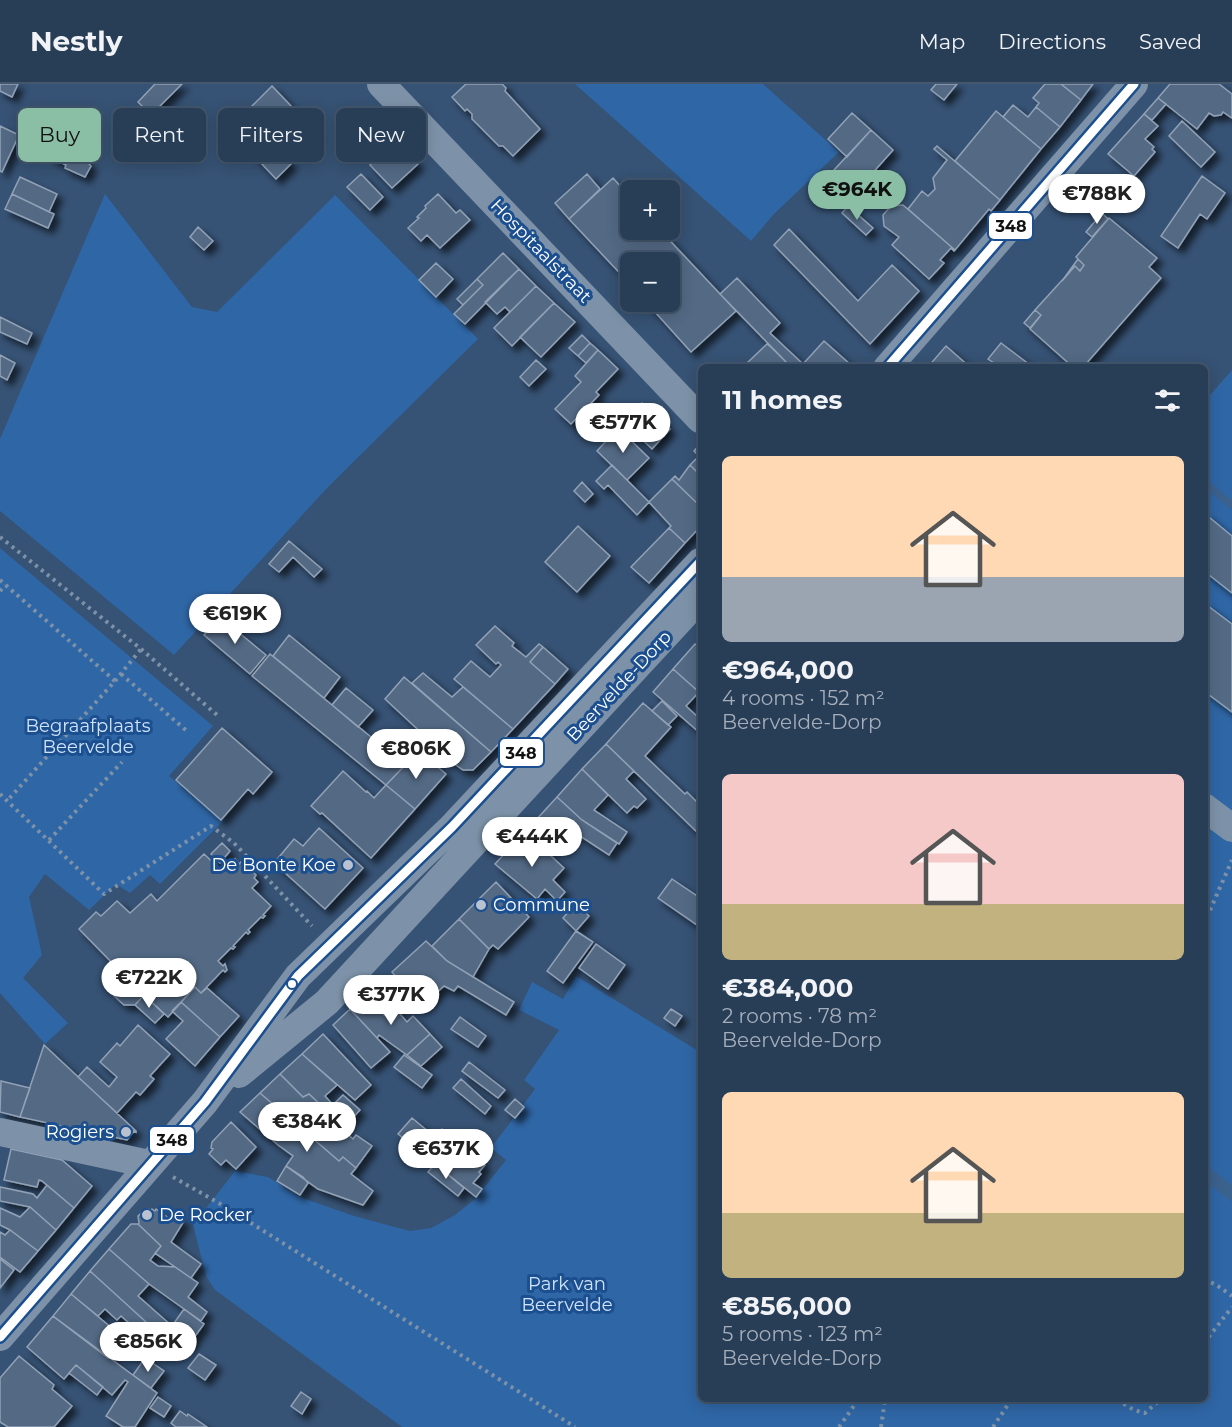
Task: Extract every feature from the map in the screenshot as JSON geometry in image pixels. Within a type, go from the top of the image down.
[{"type":"street","name":"Hospitaalstraat","points":[[381,84],[698,417]]},
{"type":"street","points":[[890,364],[1134,84]]},
{"type":"street","name":"Beervelde-Dorp","points":[[0,1337],[205,1102],[298,976],[452,826],[698,564]]},
{"type":"street","name":"Beervelde-Dorp","points":[[205,1102],[327,1002],[698,600]]},
{"type":"street","points":[[1208,810],[1232,828]]},
{"type":"street","points":[[0,1132],[149,1164]]},
{"type":"path","points":[[0,537],[141,649],[217,715]]},
{"type":"path","points":[[0,580],[115,681]]},
{"type":"path","points":[[0,591],[5,585]]},
{"type":"path","points":[[7,801],[141,649]]},
{"type":"path","points":[[121,674],[188,732]]},
{"type":"path","points":[[48,841],[122,762]]},
{"type":"path","points":[[0,794],[104,894],[211,826],[234,843],[331,945]]},
{"type":"path","points":[[1208,915],[1232,860]]},
{"type":"path","points":[[149,1164],[224,1206],[567,1425],[575,1427]]},
{"type":"path","points":[[1208,1281],[1232,1296]]},
{"type":"path","points":[[1208,1338],[1232,1307]]},
{"type":"path","points":[[838,1427],[857,1402]]},
{"type":"path","points":[[881,1427],[885,1402]]},
{"type":"path","points":[[993,1427],[1010,1402]]},
{"type":"path","points":[[1120,1402],[1145,1413],[1158,1402]]},
{"type":"green space","points":[[575,84],[763,84],[839,152],[774,214],[751,241]]},
{"type":"green space","points":[[105,194],[192,307],[217,312],[335,195],[478,339],[328,487],[174,655],[0,511],[0,439]]},
{"type":"green space","name":"Park van Beervelde","points":[[1232,370],[1232,1427],[402,1427],[215,1290],[206,1276],[193,1225],[235,1171],[268,1177],[300,1197],[354,1216],[410,1231],[431,1228],[455,1215],[475,1199],[506,1160],[491,1148],[535,1089],[524,1080],[559,1030],[519,1010],[532,982],[563,999],[576,976],[698,1051],[698,1402],[1208,1402],[1208,397]]},
{"type":"green space","name":"Begraafplaats Beervelde","points":[[0,548],[213,726],[169,776],[223,821],[160,884],[150,875],[130,893],[116,884],[89,910],[45,874],[29,897],[42,955],[23,978],[68,1023],[45,1044],[0,993]]},
{"type":"shaded area","points":[[1208,1167],[1232,1185],[1232,1202],[1208,1183]]},
{"type":"building","points":[[0,84],[18,84],[12,97],[0,91]]},
{"type":"building","points":[[155,84],[182,84],[158,108],[144,108],[138,102]]},
{"type":"building","points":[[466,84],[502,84],[506,88],[505,91],[540,129],[513,156],[503,146],[499,146],[472,119],[472,114],[467,109],[465,111],[452,97]]},
{"type":"building","points":[[936,84],[957,84],[944,100],[931,90]]},
{"type":"building","points":[[1045,84],[1061,84],[1081,100],[1060,127],[1036,107],[1039,103],[1033,98]]},
{"type":"building","points":[[1061,84],[1093,84],[1081,100]]},
{"type":"building","points":[[1170,84],[1219,84],[1232,94],[1232,118],[1223,112],[1221,115],[1214,116],[1209,113],[1197,129],[1158,98]]},
{"type":"building","points":[[272,86],[293,108],[250,108]]},
{"type":"building","points":[[1158,98],[1166,104],[1152,120],[1144,114]]},
{"type":"building","points":[[1013,105],[1028,117],[1036,107],[1060,127],[1041,149],[1003,117]]},
{"type":"building","points":[[996,111],[1041,149],[1000,200],[955,161]]},
{"type":"building","points":[[852,113],[871,130],[847,157],[828,139]]},
{"type":"building","points":[[1144,114],[1158,126],[1145,139],[1154,147],[1152,149],[1155,152],[1134,176],[1108,154]]},
{"type":"building","points":[[1182,121],[1215,152],[1201,167],[1169,136]]},
{"type":"building","points":[[0,126],[18,135],[18,137],[2,172],[0,171]]},
{"type":"building","points":[[871,130],[893,150],[846,203],[822,183]]},
{"type":"building","points":[[937,146],[1000,200],[991,211],[989,209],[955,250],[908,209],[922,191],[928,196],[935,189],[933,178],[947,160],[934,149]]},
{"type":"building","points":[[60,162],[87,162],[91,166],[85,177],[65,168],[66,165]]},
{"type":"building","points":[[260,162],[289,162],[291,164],[276,179]]},
{"type":"building","points":[[373,162],[416,162],[418,164],[392,188],[370,165]]},
{"type":"building","points":[[361,174],[383,197],[370,210],[347,187]]},
{"type":"building","points":[[587,174],[600,189],[569,219],[555,203]]},
{"type":"building","points":[[1202,176],[1225,193],[1207,219],[1200,214],[1178,248],[1161,236]]},
{"type":"building","points":[[20,177],[57,194],[49,212],[12,194]]},
{"type":"building","points":[[613,178],[620,186],[620,240],[669,240],[736,311],[691,352],[655,312],[680,312],[680,252],[620,252],[620,273],[569,219]]},
{"type":"building","points":[[12,194],[54,214],[48,228],[5,209]]},
{"type":"building","points":[[438,194],[456,213],[460,210],[470,220],[440,248],[427,235],[421,241],[408,228],[419,218],[417,217],[426,208],[425,206]]},
{"type":"building","points":[[903,205],[955,250],[951,248],[940,260],[944,263],[929,279],[892,245],[899,237],[884,226],[883,215],[891,206]]},
{"type":"building","points":[[848,206],[873,228],[866,235],[842,213]]},
{"type":"building","points":[[1102,213],[1108,219],[1092,237],[1086,232]]},
{"type":"building","points":[[1109,218],[1157,258],[1149,267],[1161,278],[1086,364],[1069,364],[1030,329],[1041,315],[1035,310],[1075,266],[1080,271],[1084,265],[1076,257]]},
{"type":"building","points":[[198,227],[213,241],[204,250],[190,237]]},
{"type":"building","points":[[789,229],[858,301],[892,265],[919,291],[870,344],[774,245]]},
{"type":"building","points":[[503,253],[519,269],[465,324],[454,314],[483,285],[477,279]]},
{"type":"building","points":[[1078,259],[1084,265],[1080,271],[1075,266],[1062,281]]},
{"type":"building","points":[[436,263],[453,279],[436,297],[419,280]]},
{"type":"building","points":[[519,269],[536,286],[510,312],[505,307],[497,314],[485,302]]},
{"type":"building","points":[[737,278],[780,323],[770,333],[803,364],[788,364],[720,294]]},
{"type":"building","points":[[477,279],[483,285],[463,305],[457,299]]},
{"type":"building","points":[[536,286],[554,303],[512,346],[494,328]]},
{"type":"building","points":[[554,303],[575,322],[541,357],[520,337]]},
{"type":"building","points":[[1035,310],[1041,315],[1030,328],[1024,323]]},
{"type":"building","points":[[0,317],[32,333],[27,344],[0,332]]},
{"type":"building","points":[[582,335],[590,343],[578,356],[569,348]]},
{"type":"building","points":[[824,341],[850,364],[803,364]]},
{"type":"building","points":[[590,343],[598,350],[586,363],[578,356]]},
{"type":"building","points":[[1001,343],[1029,364],[996,364],[988,359]]},
{"type":"building","points":[[767,344],[788,364],[746,364]]},
{"type":"building","points":[[946,346],[966,364],[930,364]]},
{"type":"building","points":[[598,350],[618,369],[596,392],[599,395],[571,424],[555,409],[581,382],[575,376]]},
{"type":"building","points":[[0,355],[15,363],[7,380],[0,376]]},
{"type":"building","points":[[536,360],[546,369],[529,386],[520,377]]},
{"type":"building","points":[[642,403],[670,429],[652,449],[624,422]]},
{"type":"building","points":[[618,428],[649,458],[627,480],[597,451]]},
{"type":"building","points":[[698,457],[698,473],[690,465]]},
{"type":"building","points":[[612,465],[649,502],[637,515],[608,485],[604,489],[596,481]]},
{"type":"building","points":[[690,465],[698,473],[698,504],[672,479],[675,476],[679,480]]},
{"type":"building","points":[[672,479],[698,504],[698,529],[685,543],[669,528],[671,526],[649,502]]},
{"type":"building","points":[[582,482],[593,494],[585,502],[574,491]]},
{"type":"building","points":[[1208,516],[1232,536],[1232,593],[1208,574]]},
{"type":"building","points":[[578,526],[610,556],[577,592],[545,562]]},
{"type":"building","points":[[669,528],[685,543],[649,583],[631,567]]},
{"type":"building","points":[[289,541],[322,569],[314,577],[293,557],[279,572],[269,564]]},
{"type":"building","points":[[1208,606],[1232,624],[1232,712],[1208,694]]},
{"type":"building","points":[[220,617],[266,655],[250,674],[204,635]]},
{"type":"building","points":[[495,626],[514,643],[512,646],[526,657],[539,644],[543,647],[530,662],[555,684],[513,729],[454,679],[471,661],[490,677],[501,665],[498,662],[496,664],[476,645]]},
{"type":"building","points":[[289,635],[340,677],[324,698],[273,656]]},
{"type":"building","points":[[695,644],[698,646],[698,691],[673,669]]},
{"type":"building","points":[[543,647],[568,669],[555,684],[530,662]]},
{"type":"building","points":[[270,654],[405,765],[386,785],[252,676]]},
{"type":"building","points":[[673,669],[698,691],[686,706],[698,717],[698,731],[653,692]]},
{"type":"building","points":[[423,673],[452,697],[463,687],[513,729],[491,752],[412,683]]},
{"type":"building","points":[[404,677],[491,752],[473,770],[463,770],[456,765],[385,699]]},
{"type":"building","points":[[346,688],[373,710],[358,727],[332,705]]},
{"type":"building","points":[[662,701],[677,716],[668,725],[652,711]]},
{"type":"building","points":[[643,703],[671,727],[645,756],[685,794],[687,792],[698,803],[698,833],[606,744]]},
{"type":"building","points":[[222,728],[272,772],[253,794],[248,789],[221,820],[176,780]]},
{"type":"building","points":[[606,744],[634,771],[626,779],[646,799],[637,808],[634,806],[627,813],[582,769]]},
{"type":"building","points":[[419,751],[446,774],[415,809],[386,785]]},
{"type":"building","points":[[582,769],[608,795],[594,810],[627,832],[619,844],[582,820],[557,797]]},
{"type":"building","points":[[343,771],[374,798],[386,785],[415,809],[371,858],[322,813],[320,814],[311,806]]},
{"type":"building","points":[[557,797],[582,820],[617,843],[609,855],[574,832],[561,846],[535,821]]},
{"type":"building","points":[[319,828],[363,868],[325,909],[274,863],[294,839],[303,846]]},
{"type":"building","points":[[525,832],[564,868],[553,880],[565,892],[557,901],[545,889],[537,899],[495,864]]},
{"type":"building","points":[[222,843],[230,851],[220,863],[211,854]]},
{"type":"building","points":[[204,854],[223,872],[235,859],[239,864],[242,861],[256,875],[254,878],[258,882],[252,888],[271,906],[263,915],[265,916],[248,930],[250,932],[248,934],[246,932],[233,946],[235,947],[218,961],[223,966],[225,964],[227,970],[225,972],[223,970],[201,993],[195,987],[168,1017],[144,995],[135,1005],[124,1005],[114,996],[115,983],[123,974],[79,929],[96,912],[101,916],[117,901],[130,913],[151,894],[157,901]]},
{"type":"building","points":[[672,879],[698,897],[698,926],[658,898]]},
{"type":"building","points":[[496,882],[529,917],[498,949],[493,945],[489,949],[459,919]]},
{"type":"building","points":[[576,903],[589,916],[576,931],[563,918]]},
{"type":"building","points":[[459,919],[489,949],[473,977],[447,961],[432,946]]},
{"type":"building","points":[[576,931],[593,942],[563,983],[547,971]]},
{"type":"building","points":[[426,941],[447,961],[514,1002],[506,1015],[458,986],[454,991],[444,986],[422,1006],[392,972]]},
{"type":"building","points":[[596,944],[625,965],[608,989],[579,968]]},
{"type":"building","points":[[195,987],[201,993],[207,988],[239,1016],[220,1037],[181,1002]]},
{"type":"building","points":[[144,995],[164,1014],[155,1023],[135,1005]]},
{"type":"building","points":[[366,995],[384,1015],[394,1007],[407,1022],[413,1016],[430,1034],[407,1055],[379,1035],[377,1038],[350,1009]]},
{"type":"building","points":[[181,1002],[220,1037],[195,1066],[166,1039],[183,1021],[172,1011]]},
{"type":"building","points":[[350,1009],[390,1052],[371,1068],[333,1025]]},
{"type":"building","points":[[671,1009],[682,1016],[675,1026],[664,1018]]},
{"type":"building","points":[[460,1017],[486,1036],[478,1047],[451,1029]]},
{"type":"building","points":[[138,1025],[170,1054],[150,1076],[154,1079],[140,1095],[136,1092],[117,1113],[78,1077],[87,1067],[109,1087],[117,1077],[100,1062],[117,1043],[120,1046]]},
{"type":"building","points":[[323,1034],[371,1085],[355,1100],[302,1054]]},
{"type":"building","points":[[430,1034],[442,1047],[421,1066],[407,1055]]},
{"type":"building","points":[[44,1045],[136,1132],[134,1131],[127,1140],[20,1117]]},
{"type":"building","points":[[302,1054],[337,1085],[325,1096],[333,1105],[343,1095],[360,1110],[344,1127],[309,1094],[303,1097],[280,1074]]},
{"type":"building","points":[[404,1055],[432,1075],[422,1088],[394,1067]]},
{"type":"building","points":[[469,1062],[505,1090],[498,1098],[462,1071]]},
{"type":"building","points":[[280,1074],[303,1097],[309,1094],[327,1111],[316,1124],[323,1130],[337,1140],[345,1132],[353,1139],[356,1135],[372,1146],[356,1168],[343,1157],[339,1161],[260,1093]]},
{"type":"building","points":[[461,1079],[491,1106],[485,1114],[453,1088]]},
{"type":"building","points":[[1,1081],[30,1088],[20,1117],[0,1112]]},
{"type":"building","points":[[260,1093],[339,1161],[343,1157],[356,1168],[351,1174],[373,1191],[363,1205],[318,1189],[286,1166],[293,1156],[240,1112]]},
{"type":"building","points":[[515,1099],[524,1107],[515,1118],[505,1110]]},
{"type":"building","points":[[412,1118],[435,1137],[442,1129],[485,1165],[473,1183],[482,1189],[476,1197],[398,1134]]},
{"type":"building","points":[[231,1122],[256,1147],[236,1169],[226,1160],[221,1165],[209,1154],[213,1149],[211,1148],[212,1142]]},
{"type":"building","points":[[11,1149],[62,1160],[92,1186],[74,1208],[42,1181],[39,1180],[37,1187],[4,1180]]},
{"type":"building","points":[[435,1164],[464,1188],[458,1196],[428,1172]]},
{"type":"building","points":[[286,1166],[308,1183],[300,1195],[277,1181]]},
{"type":"building","points":[[47,1185],[74,1208],[56,1230],[30,1207],[0,1201],[0,1187],[33,1194],[37,1198]]},
{"type":"building","points":[[30,1207],[56,1230],[38,1251],[0,1225],[0,1208],[20,1217]]},
{"type":"building","points":[[149,1209],[155,1211],[156,1209],[169,1218],[172,1214],[184,1221],[171,1242],[201,1264],[191,1278],[155,1253],[161,1246],[138,1224],[138,1216]]},
{"type":"building","points":[[131,1224],[138,1224],[161,1246],[150,1260],[158,1266],[175,1267],[198,1283],[188,1297],[207,1312],[201,1321],[149,1284],[109,1249]]},
{"type":"building","points":[[10,1230],[38,1251],[20,1272],[0,1257],[0,1232],[5,1235]]},
{"type":"building","points":[[109,1249],[149,1284],[138,1296],[172,1326],[184,1309],[204,1324],[188,1346],[175,1337],[171,1343],[90,1271]]},
{"type":"building","points":[[0,1259],[14,1270],[0,1288]]},
{"type":"building","points":[[90,1271],[157,1332],[153,1337],[149,1334],[146,1338],[121,1316],[117,1320],[105,1309],[98,1316],[71,1294]]},
{"type":"building","points":[[71,1294],[125,1339],[108,1358],[53,1316]]},
{"type":"building","points":[[53,1316],[157,1393],[135,1427],[123,1427],[106,1416],[128,1382],[125,1380],[112,1395],[76,1365],[64,1379],[27,1347]]},
{"type":"building","points":[[199,1354],[216,1365],[205,1380],[188,1368]]},
{"type":"building","points":[[19,1356],[54,1385],[52,1389],[72,1406],[54,1427],[8,1427],[0,1422],[0,1378]]},
{"type":"building","points":[[145,1358],[164,1371],[151,1388],[133,1375]]},
{"type":"building","points":[[76,1365],[103,1387],[97,1395],[69,1373]]},
{"type":"building","points":[[301,1392],[311,1399],[302,1414],[291,1406]]},
{"type":"building","points":[[158,1397],[171,1406],[164,1417],[150,1408]]},
{"type":"building","points":[[180,1411],[207,1427],[176,1427],[171,1423]]},
{"type":"waterway","points":[[1208,486],[1232,505]]},
{"type":"transit line","name":"348","points":[[890,364],[1134,84]]},
{"type":"transit line","name":"348","points":[[0,1337],[205,1102],[298,976],[452,827],[698,564]]},
{"type":"place","name":"De Bonte Koe","points":[[348,865]]},
{"type":"place","name":"Commune","points":[[481,905]]},
{"type":"place","name":"Rogiers","points":[[126,1132]]},
{"type":"place","name":"De Rocker","points":[[147,1215]]}]
